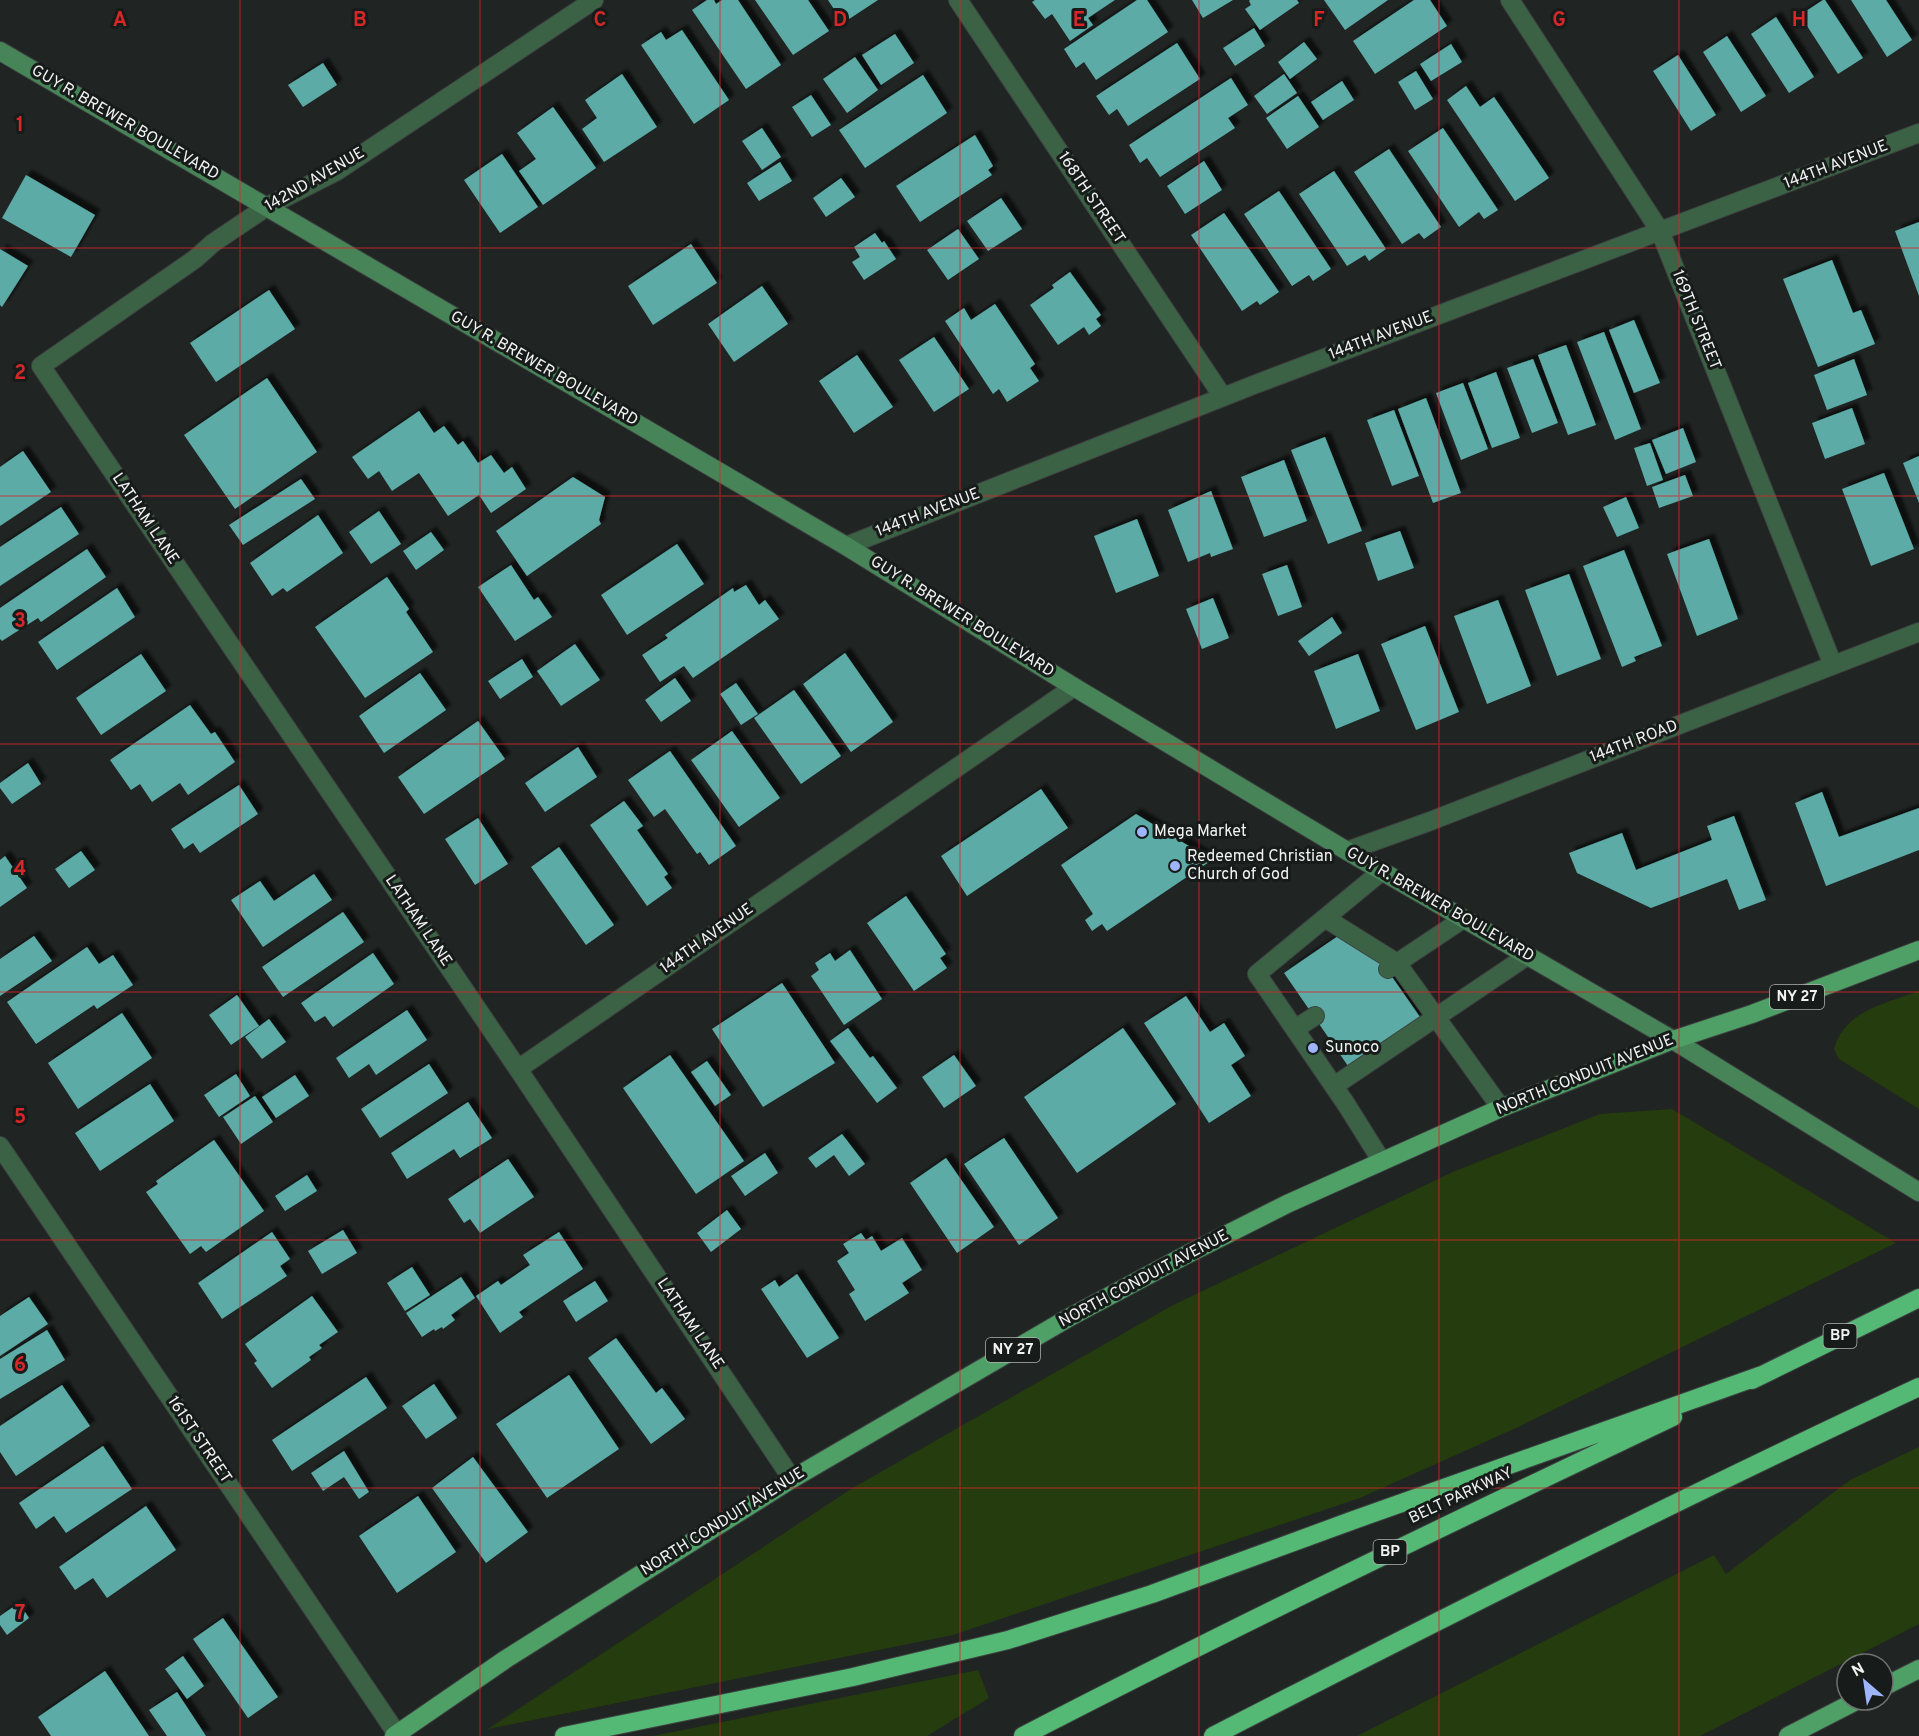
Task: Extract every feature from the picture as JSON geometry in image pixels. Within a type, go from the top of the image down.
[{"type":"highway","name":"BELT PARKWAY","points":[[1023,1736],[1233,1628],[1368,1562],[1919,1298]]},
{"type":"highway","points":[[564,1736],[854,1677],[1008,1640],[1152,1594],[1762,1375]]},
{"type":"highway","points":[[1213,1736],[1385,1647],[1919,1387]]},
{"type":"main road","name":"GUY R. BREWER BOULEVARD","points":[[0,51],[846,546],[1074,687],[1347,851],[1673,1040],[1919,1192]]},
{"type":"main road","name":"NORTH CONDUIT AVENUE","points":[[396,1735],[506,1659],[792,1479],[1081,1311],[1287,1204],[1501,1108],[1673,1040],[1752,1014],[1919,950]]},
{"type":"main road","points":[[1895,1681],[1919,1669]]},
{"type":"main road","points":[[1788,1736],[1835,1712]]},
{"type":"street","name":"142ND AVENUE","points":[[41,366],[268,206],[337,171],[594,0]]},
{"type":"street","name":"168TH STREET","points":[[958,0],[1223,396]]},
{"type":"street","name":"169TH STREET","points":[[1510,0],[1660,231],[1833,665]]},
{"type":"street","name":"144TH AVENUE","points":[[846,546],[1223,396],[1919,133]]},
{"type":"street","name":"LATHAM LANE","points":[[41,366],[518,1069],[792,1479]]},
{"type":"street","name":"144TH ROAD","points":[[1347,851],[1428,822],[1919,632]]},
{"type":"street","name":"144TH AVENUE","points":[[518,1069],[1074,687]]},
{"type":"street","points":[[1381,1160],[1334,1086],[1257,974],[1382,871]]},
{"type":"street","points":[[1325,918],[1392,966],[1437,1017],[1501,1108]]},
{"type":"street","points":[[1392,966],[1463,919]]},
{"type":"street","points":[[1334,1086],[1527,956]]},
{"type":"street","points":[[1295,1029],[1314,1016]]},
{"type":"street","name":"161ST STREET","points":[[0,1146],[396,1735]]},
{"type":"green space","points":[[1919,991],[1919,1109],[1839,1059],[1834,1049],[1839,1036],[1857,1017],[1868,1010]]},
{"type":"green space","points":[[1672,1109],[1896,1243],[1516,1428],[1360,1498],[953,1635],[488,1729],[851,1489],[1173,1305],[1455,1171],[1600,1114]]},
{"type":"green space","points":[[1919,1447],[1919,1624],[1864,1652],[1835,1652],[1835,1667],[1700,1736],[1357,1736],[1714,1555],[1726,1574],[1850,1480]]},
{"type":"green space","points":[[978,1670],[989,1698],[927,1736],[653,1736]]},
{"type":"building","points":[[707,0],[714,0],[716,4],[722,0],[738,0],[781,65],[746,89],[692,10]]},
{"type":"building","points":[[755,0],[808,0],[829,31],[793,55]]},
{"type":"building","points":[[828,0],[878,0],[843,23]]},
{"type":"building","points":[[1035,0],[1115,0],[1088,18],[1093,25],[1070,41],[1052,14],[1045,19],[1032,2]]},
{"type":"building","points":[[1137,0],[1147,0],[1168,32],[1096,80],[1084,62],[1076,68],[1064,49]]},
{"type":"building","points":[[1192,0],[1233,0],[1203,18]]},
{"type":"building","points":[[1250,0],[1297,0],[1299,3],[1260,30],[1245,9],[1251,5]]},
{"type":"building","points":[[1324,0],[1388,0],[1345,30]]},
{"type":"building","points":[[1414,0],[1430,0],[1447,26],[1375,74],[1353,41]]},
{"type":"building","points":[[1823,0],[1863,58],[1838,74],[1800,15]]},
{"type":"building","points":[[1851,0],[1886,0],[1912,40],[1887,57]]},
{"type":"building","points":[[1776,17],[1814,77],[1789,93],[1751,34]]},
{"type":"building","points":[[1254,28],[1265,46],[1235,66],[1223,48]]},
{"type":"building","points":[[682,30],[729,100],[694,124],[641,45],[661,32],[666,40]]},
{"type":"building","points":[[895,34],[914,63],[881,85],[862,55]]},
{"type":"building","points":[[1727,36],[1766,96],[1741,112],[1703,52]]},
{"type":"building","points":[[1304,42],[1317,59],[1290,79],[1278,62]]},
{"type":"building","points":[[1177,43],[1200,79],[1128,126],[1117,109],[1109,115],[1096,96]]},
{"type":"building","points":[[1451,44],[1462,62],[1431,81],[1420,64]]},
{"type":"building","points":[[1678,55],[1716,115],[1691,131],[1653,71]]},
{"type":"building","points":[[855,57],[878,90],[847,113],[823,79]]},
{"type":"building","points":[[323,63],[337,85],[303,107],[288,85]]},
{"type":"building","points":[[1416,71],[1433,99],[1415,110],[1398,82]]},
{"type":"building","points":[[622,74],[657,127],[604,162],[582,129],[597,118],[585,100]]},
{"type":"building","points":[[1284,74],[1297,93],[1267,114],[1254,96]]},
{"type":"building","points":[[923,75],[947,113],[865,168],[839,130]]},
{"type":"building","points":[[1231,78],[1248,105],[1228,118],[1235,128],[1160,177],[1147,158],[1140,163],[1129,145]]},
{"type":"building","points":[[1342,81],[1354,100],[1323,120],[1311,102]]},
{"type":"building","points":[[1466,86],[1480,107],[1494,97],[1549,178],[1515,201],[1447,100]]},
{"type":"building","points":[[811,95],[831,125],[812,137],[792,107]]},
{"type":"building","points":[[1298,96],[1319,127],[1287,149],[1266,118]]},
{"type":"building","points":[[553,107],[596,168],[543,205],[519,171],[536,159],[517,133]]},
{"type":"building","points":[[762,128],[781,157],[762,170],[742,141]]},
{"type":"building","points":[[1443,128],[1498,210],[1484,219],[1479,212],[1459,227],[1408,151]]},
{"type":"building","points":[[975,135],[993,166],[988,170],[992,175],[920,222],[896,186]]},
{"type":"building","points":[[1389,149],[1441,227],[1424,239],[1419,233],[1402,244],[1354,172]]},
{"type":"building","points":[[502,154],[538,207],[500,233],[464,180]]},
{"type":"building","points":[[1204,161],[1222,190],[1185,214],[1167,186]]},
{"type":"building","points":[[780,162],[792,181],[759,201],[747,183]]},
{"type":"building","points":[[1334,171],[1386,249],[1369,261],[1365,255],[1347,266],[1299,194]]},
{"type":"building","points":[[26,175],[95,215],[71,257],[2,218]]},
{"type":"building","points":[[841,178],[855,197],[826,217],[813,198]]},
{"type":"building","points":[[1279,191],[1331,269],[1313,281],[1309,275],[1292,286],[1244,214]]},
{"type":"building","points":[[1001,198],[1022,229],[988,251],[967,221]]},
{"type":"building","points":[[1224,213],[1279,292],[1260,305],[1257,301],[1242,311],[1191,235]]},
{"type":"building","points":[[1919,222],[1919,296],[1895,231]]},
{"type":"building","points":[[958,229],[979,259],[948,280],[927,250]]},
{"type":"building","points":[[875,233],[882,243],[884,241],[896,259],[864,280],[852,262],[860,257],[854,247]]},
{"type":"building","points":[[691,244],[717,283],[653,325],[628,286]]},
{"type":"building","points":[[0,249],[28,266],[2,307],[0,305]]},
{"type":"building","points":[[1832,260],[1853,313],[1861,310],[1875,344],[1818,367],[1783,279]]},
{"type":"building","points":[[1070,272],[1101,315],[1096,319],[1101,326],[1089,335],[1084,327],[1058,345],[1030,305],[1054,288],[1052,285]]},
{"type":"building","points":[[762,286],[788,324],[734,362],[708,324]]},
{"type":"building","points":[[269,290],[295,329],[216,382],[190,343]]},
{"type":"building","points":[[995,304],[1035,364],[1030,368],[1039,381],[1007,402],[999,389],[993,394],[945,321],[964,308],[971,320]]},
{"type":"building","points":[[1634,320],[1660,383],[1634,393],[1609,330]]},
{"type":"building","points":[[1604,332],[1641,429],[1615,440],[1577,342]]},
{"type":"building","points":[[934,337],[969,389],[934,412],[899,360]]},
{"type":"building","points":[[1566,345],[1596,425],[1568,435],[1538,355]]},
{"type":"building","points":[[857,355],[893,407],[854,433],[819,381]]},
{"type":"building","points":[[1533,359],[1558,423],[1532,433],[1507,368]]},
{"type":"building","points":[[1854,359],[1867,395],[1827,410],[1814,375]]},
{"type":"building","points":[[1496,372],[1520,438],[1492,448],[1468,383]]},
{"type":"building","points":[[267,378],[317,452],[235,509],[184,435]]},
{"type":"building","points":[[1463,383],[1488,449],[1461,460],[1436,393]]},
{"type":"building","points":[[1426,398],[1461,493],[1433,503],[1398,409]]},
{"type":"building","points":[[1852,408],[1865,444],[1825,459],[1812,423]]},
{"type":"building","points":[[1394,410],[1419,476],[1392,486],[1367,420]]},
{"type":"building","points":[[419,411],[434,433],[444,426],[458,445],[463,441],[478,463],[491,455],[504,473],[512,467],[526,489],[491,513],[479,495],[448,516],[419,473],[392,491],[379,471],[368,479],[352,457]]},
{"type":"building","points":[[1683,428],[1696,462],[1666,474],[1652,440]]},
{"type":"building","points":[[1325,437],[1362,531],[1328,544],[1291,450]]},
{"type":"building","points":[[1650,443],[1663,480],[1647,486],[1634,448]]},
{"type":"building","points":[[23,451],[51,492],[0,526],[0,467]]},
{"type":"building","points":[[1919,456],[1919,503],[1903,463]]},
{"type":"building","points":[[1284,460],[1307,521],[1264,537],[1241,477]]},
{"type":"building","points":[[1884,473],[1914,549],[1871,566],[1842,489]]},
{"type":"building","points":[[1685,475],[1693,496],[1659,508],[1652,487]]},
{"type":"building","points":[[573,477],[605,497],[599,520],[601,524],[527,576],[496,531]]},
{"type":"building","points":[[301,479],[315,499],[243,545],[229,525]]},
{"type":"building","points":[[1211,491],[1233,549],[1211,557],[1210,553],[1188,562],[1168,510]]},
{"type":"building","points":[[1626,497],[1639,528],[1617,537],[1603,507]]},
{"type":"building","points":[[61,507],[79,534],[0,586],[0,547]]},
{"type":"building","points":[[379,511],[401,544],[371,564],[349,532]]},
{"type":"building","points":[[318,515],[343,553],[287,592],[283,588],[272,596],[250,563]]},
{"type":"building","points":[[1137,519],[1159,576],[1116,593],[1094,536]]},
{"type":"building","points":[[1400,531],[1414,568],[1378,581],[1365,543]]},
{"type":"building","points":[[431,532],[444,550],[416,570],[403,551]]},
{"type":"building","points":[[1709,539],[1738,619],[1697,636],[1667,554]]},
{"type":"building","points":[[677,544],[704,584],[627,635],[601,595]]},
{"type":"building","points":[[87,549],[106,577],[41,622],[38,618],[2,641],[0,639],[0,608]]},
{"type":"building","points":[[1624,550],[1662,646],[1634,657],[1636,661],[1622,667],[1583,566]]},
{"type":"building","points":[[511,565],[534,600],[538,597],[552,617],[515,641],[478,587]]},
{"type":"building","points":[[1287,565],[1302,607],[1278,616],[1262,574]]},
{"type":"building","points":[[1569,574],[1601,659],[1557,676],[1525,590]]},
{"type":"building","points":[[387,577],[409,609],[406,612],[433,652],[365,698],[315,627]]},
{"type":"building","points":[[746,585],[759,605],[765,600],[779,619],[693,678],[684,666],[660,682],[642,655],[668,638],[665,635],[733,588],[734,592]]},
{"type":"building","points":[[117,588],[135,617],[57,670],[38,642]]},
{"type":"building","points":[[1213,598],[1229,638],[1202,649],[1186,609]]},
{"type":"building","points":[[1498,600],[1531,686],[1487,704],[1454,616]]},
{"type":"building","points":[[1332,617],[1342,633],[1309,656],[1298,641]]},
{"type":"building","points":[[1425,626],[1459,712],[1416,730],[1381,644]]},
{"type":"building","points":[[575,644],[600,680],[561,706],[537,671]]},
{"type":"building","points":[[845,653],[893,722],[851,752],[803,684]]},
{"type":"building","points":[[141,654],[166,691],[101,735],[76,698]]},
{"type":"building","points":[[1358,654],[1380,711],[1336,729],[1314,671]]},
{"type":"building","points":[[522,659],[533,677],[500,699],[488,681]]},
{"type":"building","points":[[420,673],[446,710],[384,753],[359,716]]},
{"type":"building","points":[[675,678],[691,701],[661,722],[645,700]]},
{"type":"building","points":[[736,683],[758,714],[741,725],[720,694]]},
{"type":"building","points":[[794,690],[841,756],[801,784],[754,718]]},
{"type":"building","points":[[190,705],[211,734],[215,732],[235,762],[188,795],[180,783],[152,802],[140,784],[131,790],[110,760]]},
{"type":"building","points":[[478,721],[505,759],[424,814],[398,777]]},
{"type":"building","points":[[732,731],[780,798],[739,827],[691,760]]},
{"type":"building","points":[[578,747],[597,777],[545,812],[525,783]]},
{"type":"building","points":[[670,751],[736,846],[709,865],[700,852],[697,854],[665,809],[654,817],[628,780]]},
{"type":"building","points":[[28,763],[41,784],[12,804],[0,788],[0,783]]},
{"type":"building","points":[[239,785],[258,814],[200,853],[193,843],[184,849],[171,829]]},
{"type":"building","points":[[1041,789],[1068,828],[967,896],[941,856]]},
{"type":"building","points":[[1822,792],[1839,837],[1919,808],[1919,850],[1826,886],[1795,803]]},
{"type":"building","points":[[624,801],[643,826],[637,830],[668,874],[664,877],[672,888],[647,906],[590,825]]},
{"type":"building","points":[[1136,814],[1212,860],[1107,931],[1102,924],[1092,931],[1085,920],[1093,914],[1061,865]]},
{"type":"building","points":[[1734,816],[1766,900],[1739,910],[1727,879],[1651,908],[1577,873],[1569,853],[1622,833],[1636,870],[1712,840],[1707,826]]},
{"type":"building","points":[[478,818],[508,864],[475,885],[445,839]]},
{"type":"building","points":[[559,847],[614,925],[586,945],[531,867]]},
{"type":"building","points":[[81,851],[95,870],[69,888],[55,869]]},
{"type":"building","points":[[5,856],[27,888],[0,907],[0,860]]},
{"type":"building","points":[[314,874],[332,900],[263,947],[231,900],[260,881],[274,901]]},
{"type":"building","points":[[906,896],[946,954],[940,958],[947,968],[914,991],[867,923]]},
{"type":"building","points":[[343,912],[364,942],[283,997],[262,967]]},
{"type":"building","points":[[1341,934],[1376,954],[1420,1017],[1348,1066],[1284,973]]},
{"type":"building","points":[[34,936],[52,961],[0,996],[0,959]]},
{"type":"building","points":[[87,947],[99,964],[113,955],[133,985],[97,1009],[94,1005],[36,1044],[7,1002]]},
{"type":"building","points":[[850,950],[882,999],[844,1025],[811,976],[819,970],[815,963],[830,953],[835,961]]},
{"type":"building","points":[[373,953],[394,984],[333,1027],[325,1016],[315,1022],[301,1003]]},
{"type":"building","points":[[782,983],[835,1063],[763,1107],[712,1029]]},
{"type":"building","points":[[237,995],[259,1026],[231,1045],[209,1015]]},
{"type":"building","points":[[1186,996],[1210,1032],[1224,1023],[1245,1056],[1231,1065],[1251,1096],[1209,1123],[1144,1023]]},
{"type":"building","points":[[407,1010],[427,1040],[376,1075],[369,1064],[349,1078],[336,1058]]},
{"type":"building","points":[[122,1013],[152,1058],[78,1109],[48,1063]]},
{"type":"building","points":[[269,1019],[286,1042],[262,1059],[245,1037]]},
{"type":"building","points":[[848,1028],[870,1058],[873,1056],[897,1088],[877,1103],[830,1041]]},
{"type":"building","points":[[1123,1028],[1176,1104],[1077,1173],[1024,1097]]},
{"type":"building","points":[[670,1055],[744,1161],[696,1194],[623,1088]]},
{"type":"building","points":[[954,1055],[976,1086],[944,1108],[922,1077]]},
{"type":"building","points":[[707,1061],[731,1095],[715,1106],[691,1072]]},
{"type":"building","points":[[429,1064],[448,1093],[380,1138],[361,1109]]},
{"type":"building","points":[[236,1074],[250,1096],[219,1117],[204,1095]]},
{"type":"building","points":[[295,1075],[309,1096],[276,1118],[262,1097]]},
{"type":"building","points":[[150,1084],[174,1121],[100,1171],[75,1133]]},
{"type":"building","points":[[255,1096],[273,1122],[241,1144],[223,1117]]},
{"type":"building","points":[[468,1102],[492,1138],[460,1158],[454,1149],[407,1179],[391,1153]]},
{"type":"building","points":[[842,1134],[865,1164],[849,1176],[834,1155],[816,1168],[808,1158]]},
{"type":"building","points":[[1004,1138],[1058,1218],[1019,1245],[964,1164]]},
{"type":"building","points":[[214,1140],[264,1211],[206,1252],[201,1246],[190,1254],[146,1192],[158,1184],[156,1181]]},
{"type":"building","points":[[765,1153],[778,1173],[745,1196],[731,1176]]},
{"type":"building","points":[[946,1158],[994,1227],[957,1253],[910,1183]]},
{"type":"building","points":[[508,1159],[534,1197],[480,1233],[470,1219],[464,1223],[448,1199]]},
{"type":"building","points":[[307,1175],[317,1191],[285,1211],[275,1196]]},
{"type":"building","points":[[727,1210],[741,1229],[711,1252],[697,1233]]},
{"type":"building","points":[[343,1230],[357,1253],[322,1274],[308,1251]]},
{"type":"building","points":[[272,1232],[290,1259],[280,1266],[287,1276],[222,1319],[198,1283]]},
{"type":"building","points":[[559,1232],[583,1269],[519,1312],[523,1317],[500,1333],[476,1296],[498,1281],[501,1285],[530,1265],[523,1255]]},
{"type":"building","points":[[861,1233],[866,1240],[872,1236],[881,1251],[902,1238],[922,1270],[902,1283],[909,1293],[865,1321],[849,1294],[855,1290],[837,1261],[849,1253],[843,1244]]},
{"type":"building","points":[[412,1267],[430,1295],[405,1311],[387,1283]]},
{"type":"building","points":[[797,1274],[839,1338],[807,1358],[761,1289],[775,1280],[779,1287]]},
{"type":"building","points":[[461,1277],[475,1298],[451,1315],[455,1320],[443,1329],[442,1327],[435,1331],[434,1329],[422,1337],[406,1313]]},
{"type":"building","points":[[595,1281],[608,1301],[576,1322],[563,1301]]},
{"type":"building","points":[[312,1296],[338,1332],[319,1345],[322,1348],[309,1357],[311,1360],[272,1388],[254,1363],[257,1361],[245,1344]]},
{"type":"building","points":[[29,1297],[48,1324],[0,1356],[0,1316]]},
{"type":"building","points":[[47,1330],[65,1360],[0,1399],[0,1359]]},
{"type":"building","points":[[616,1338],[656,1393],[662,1388],[685,1419],[651,1444],[588,1358]]},
{"type":"building","points":[[569,1375],[619,1449],[547,1498],[496,1424]]},
{"type":"building","points":[[366,1377],[387,1408],[292,1471],[272,1440]]},
{"type":"building","points":[[434,1384],[457,1418],[426,1439],[402,1406]]},
{"type":"building","points":[[62,1385],[90,1426],[16,1476],[0,1452],[0,1426]]},
{"type":"building","points":[[103,1446],[132,1489],[66,1533],[54,1516],[36,1529],[19,1503]]},
{"type":"building","points":[[344,1451],[369,1492],[359,1499],[344,1477],[323,1491],[311,1473]]},
{"type":"building","points":[[473,1457],[528,1532],[486,1563],[432,1488]]},
{"type":"building","points":[[418,1496],[456,1552],[397,1593],[359,1536]]},
{"type":"building","points":[[146,1506],[176,1550],[107,1598],[93,1578],[75,1590],[59,1567]]},
{"type":"building","points":[[19,1603],[29,1618],[7,1635],[0,1625],[0,1616]]},
{"type":"building","points":[[223,1618],[278,1697],[248,1718],[193,1639]]},
{"type":"building","points":[[183,1656],[204,1686],[187,1699],[165,1669]]},
{"type":"building","points":[[105,1671],[149,1736],[51,1736],[38,1717]]},
{"type":"building","points":[[177,1692],[206,1736],[167,1736],[149,1710]]},
{"type":"place","name":"Mega Market","points":[[1142,832]]},
{"type":"place","name":"Redeemed Christian Church of God","points":[[1175,866]]},
{"type":"place","name":"Sunoco","points":[[1313,1048]]}]
